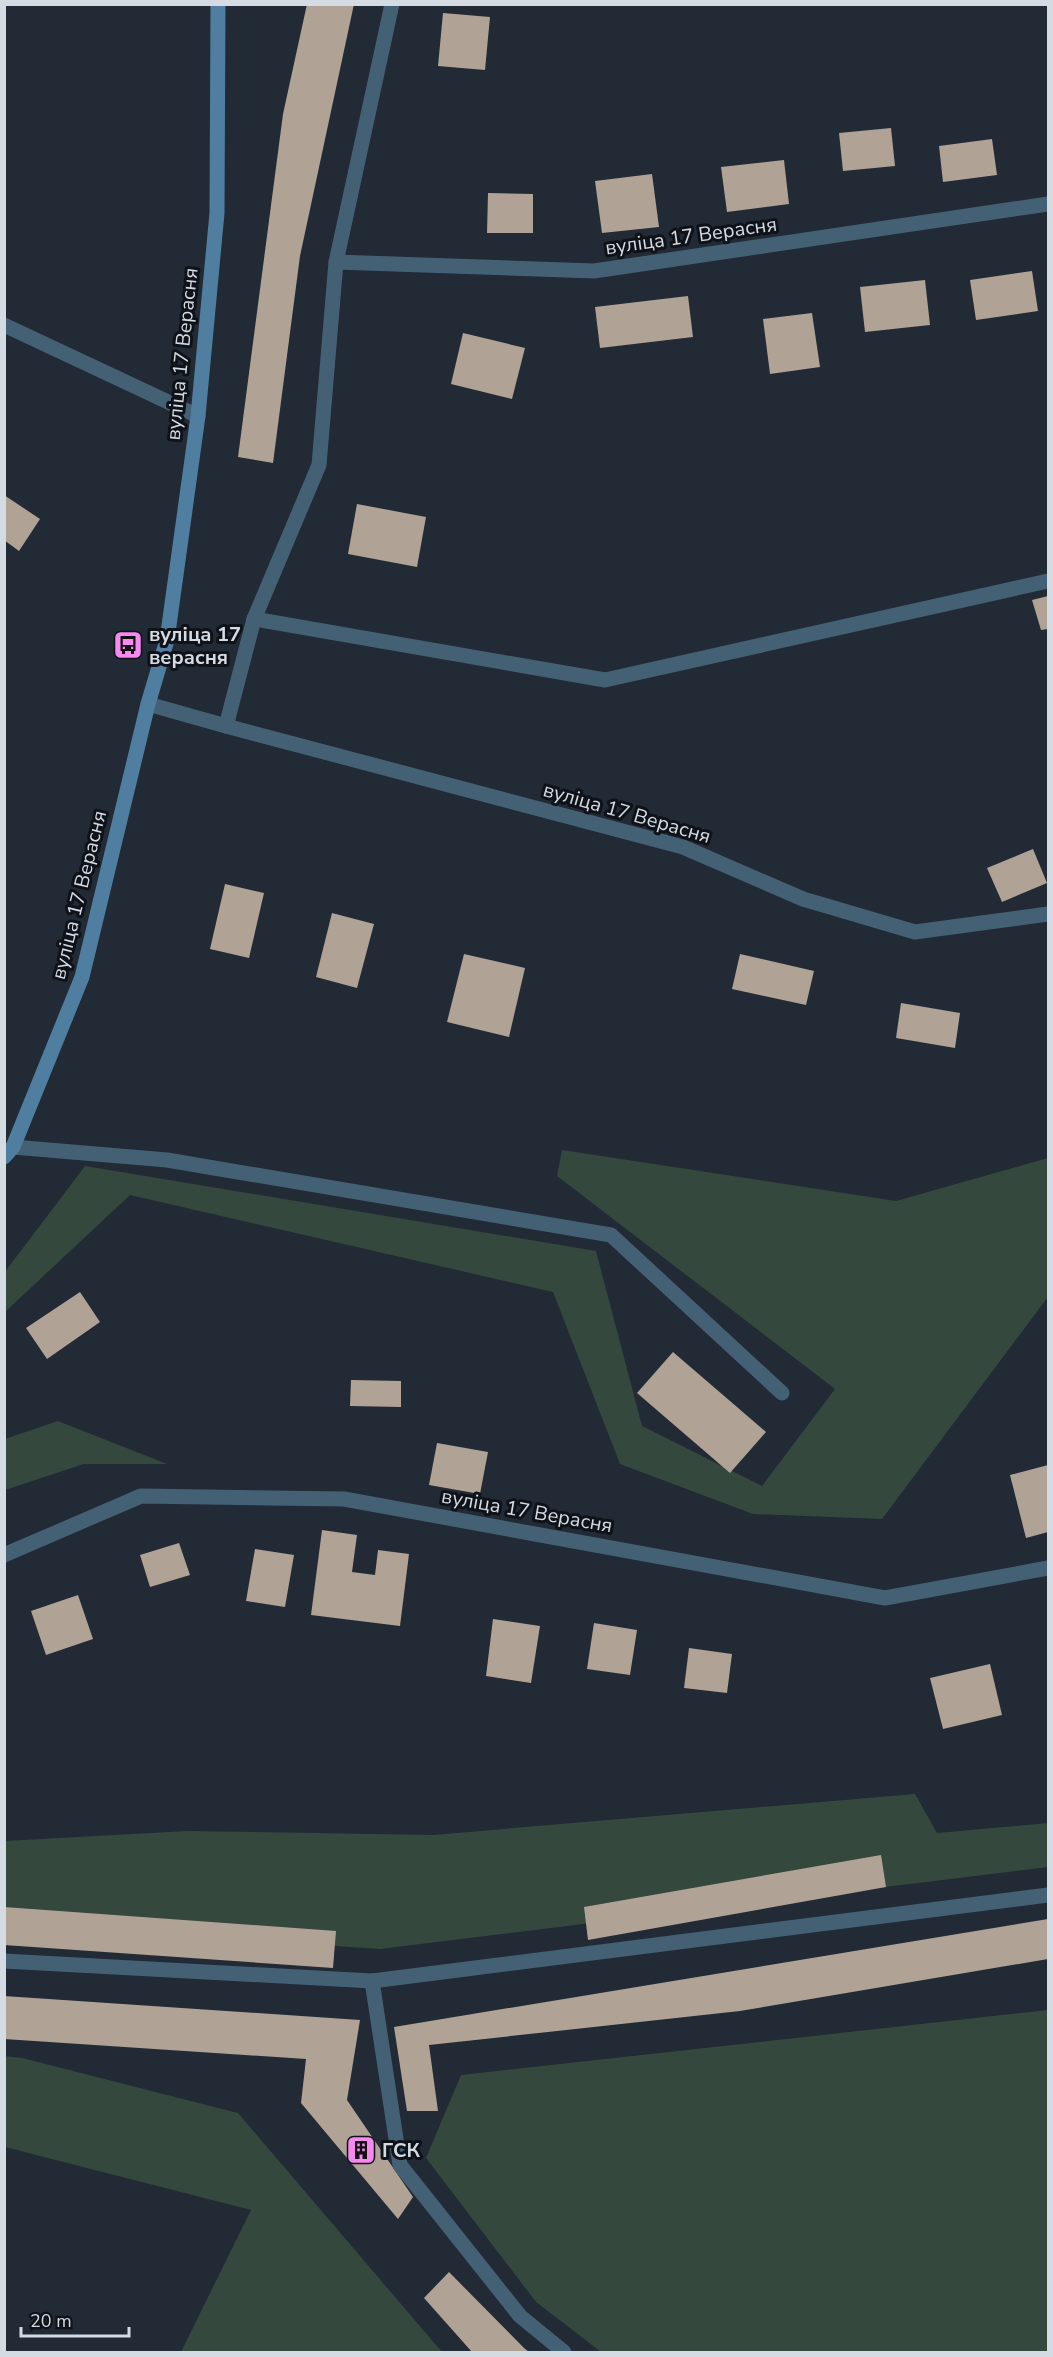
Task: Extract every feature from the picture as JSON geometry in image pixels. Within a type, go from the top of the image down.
[{"type":"street","name":"вуліца 17 Верасня","points":[[9,1152],[82,977],[148,704],[167,640],[198,416],[217,213],[218,4]]},
{"type":"street","points":[[226,726],[254,619],[319,465],[336,262],[392,4]]},
{"type":"street","name":"вуліца 17 Верасня","points":[[336,262],[594,271],[1048,204]]},
{"type":"street","points":[[4,324],[198,416]]},
{"type":"street","points":[[254,619],[605,680],[1048,580]]},
{"type":"street","name":"вуліца 17 Верасня","points":[[148,704],[683,847],[803,899],[915,932],[1048,914]]},
{"type":"street","points":[[9,1152],[167,1160],[611,1235],[782,1393]]},
{"type":"street","name":"вуліца 17 Верасня","points":[[4,1556],[141,1496],[344,1499],[885,1598],[1048,1568]]},
{"type":"street","points":[[4,1961],[372,1981],[1048,1895]]},
{"type":"street","points":[[372,1981],[400,2165],[520,2316],[564,2352]]},
{"type":"green space","points":[[562,1150],[896,1201],[1048,1158],[1048,1297],[882,1519],[753,1514],[620,1464],[553,1292],[130,1195],[5,1312],[4,1273],[85,1166],[596,1251],[642,1426],[762,1486],[835,1389],[557,1176]]},
{"type":"green space","points":[[58,1421],[167,1464],[84,1464],[5,1490],[5,1439]]},
{"type":"green space","points":[[915,1794],[937,1833],[1048,1823],[1048,1867],[380,1949],[5,1924],[5,1841],[187,1831],[433,1835]]},
{"type":"green space","points":[[1048,2010],[1048,2352],[601,2352],[536,2302],[426,2158],[461,2075]]},
{"type":"green space","points":[[4,2056],[22,2058],[238,2113],[442,2352],[181,2352],[251,2210],[5,2147]]},
{"type":"building","points":[[307,4],[354,4],[300,256],[273,463],[238,457],[283,114]]},
{"type":"building","points":[[443,13],[490,17],[485,70],[438,66]]},
{"type":"building","points":[[891,128],[895,166],[843,171],[839,133]]},
{"type":"building","points":[[992,139],[997,175],[943,182],[939,146]]},
{"type":"building","points":[[784,160],[789,204],[727,212],[721,167]]},
{"type":"building","points":[[652,174],[659,227],[602,233],[595,181]]},
{"type":"building","points":[[488,193],[533,194],[533,233],[487,233]]},
{"type":"building","points":[[1032,271],[1038,311],[976,320],[970,280]]},
{"type":"building","points":[[925,280],[930,325],[865,332],[860,287]]},
{"type":"building","points":[[688,296],[693,337],[600,348],[595,307]]},
{"type":"building","points":[[812,313],[820,367],[770,374],[763,319]]},
{"type":"building","points":[[463,333],[525,348],[512,399],[451,384]]},
{"type":"building","points":[[4,495],[40,519],[19,551],[4,540]]},
{"type":"building","points":[[357,504],[426,517],[417,567],[348,554]]},
{"type":"building","points":[[1048,596],[1048,629],[1041,630],[1032,600]]},
{"type":"building","points":[[1033,849],[1047,883],[1002,902],[987,868]]},
{"type":"building","points":[[225,884],[264,893],[249,958],[210,949]]},
{"type":"building","points":[[332,913],[374,924],[357,988],[316,977]]},
{"type":"building","points":[[464,954],[525,968],[509,1037],[447,1022]]},
{"type":"building","points":[[740,954],[814,971],[806,1005],[732,989]]},
{"type":"building","points":[[901,1003],[960,1013],[955,1048],[896,1038]]},
{"type":"building","points":[[80,1292],[100,1322],[47,1359],[26,1328]]},
{"type":"building","points":[[673,1352],[766,1432],[730,1473],[637,1393]]},
{"type":"building","points":[[351,1380],[401,1381],[401,1407],[350,1406]]},
{"type":"building","points":[[437,1443],[488,1452],[480,1494],[429,1485]]},
{"type":"building","points":[[1048,1465],[1048,1532],[1026,1538],[1010,1475]]},
{"type":"building","points":[[322,1530],[357,1535],[352,1572],[375,1575],[378,1550],[409,1554],[400,1626],[311,1615]]},
{"type":"building","points":[[179,1543],[190,1575],[150,1587],[140,1555]]},
{"type":"building","points":[[255,1549],[294,1555],[285,1607],[246,1601]]},
{"type":"building","points":[[78,1595],[93,1639],[46,1655],[31,1611]]},
{"type":"building","points":[[493,1619],[540,1626],[531,1683],[486,1676]]},
{"type":"building","points":[[594,1623],[637,1630],[630,1675],[587,1669]]},
{"type":"building","points":[[689,1648],[732,1654],[727,1693],[684,1688]]},
{"type":"building","points":[[990,1664],[1002,1715],[943,1729],[930,1678]]},
{"type":"building","points":[[881,1855],[886,1887],[588,1940],[584,1907]]},
{"type":"building","points":[[4,1907],[336,1931],[333,1968],[4,1945]]},
{"type":"building","points":[[1048,1919],[1048,1959],[740,2011],[429,2045],[438,2111],[407,2111],[394,2027]]},
{"type":"building","name":"ГСК","points":[[4,1996],[360,2020],[347,2100],[413,2197],[398,2219],[301,2103],[306,2059],[4,2039]]},
{"type":"building","points":[[449,2272],[529,2352],[472,2352],[424,2298]]},
{"type":"place","name":"вуліца 17 верасня","points":[[128,645]]},
{"type":"place","name":"ГСК","points":[[361,2150]]}]
